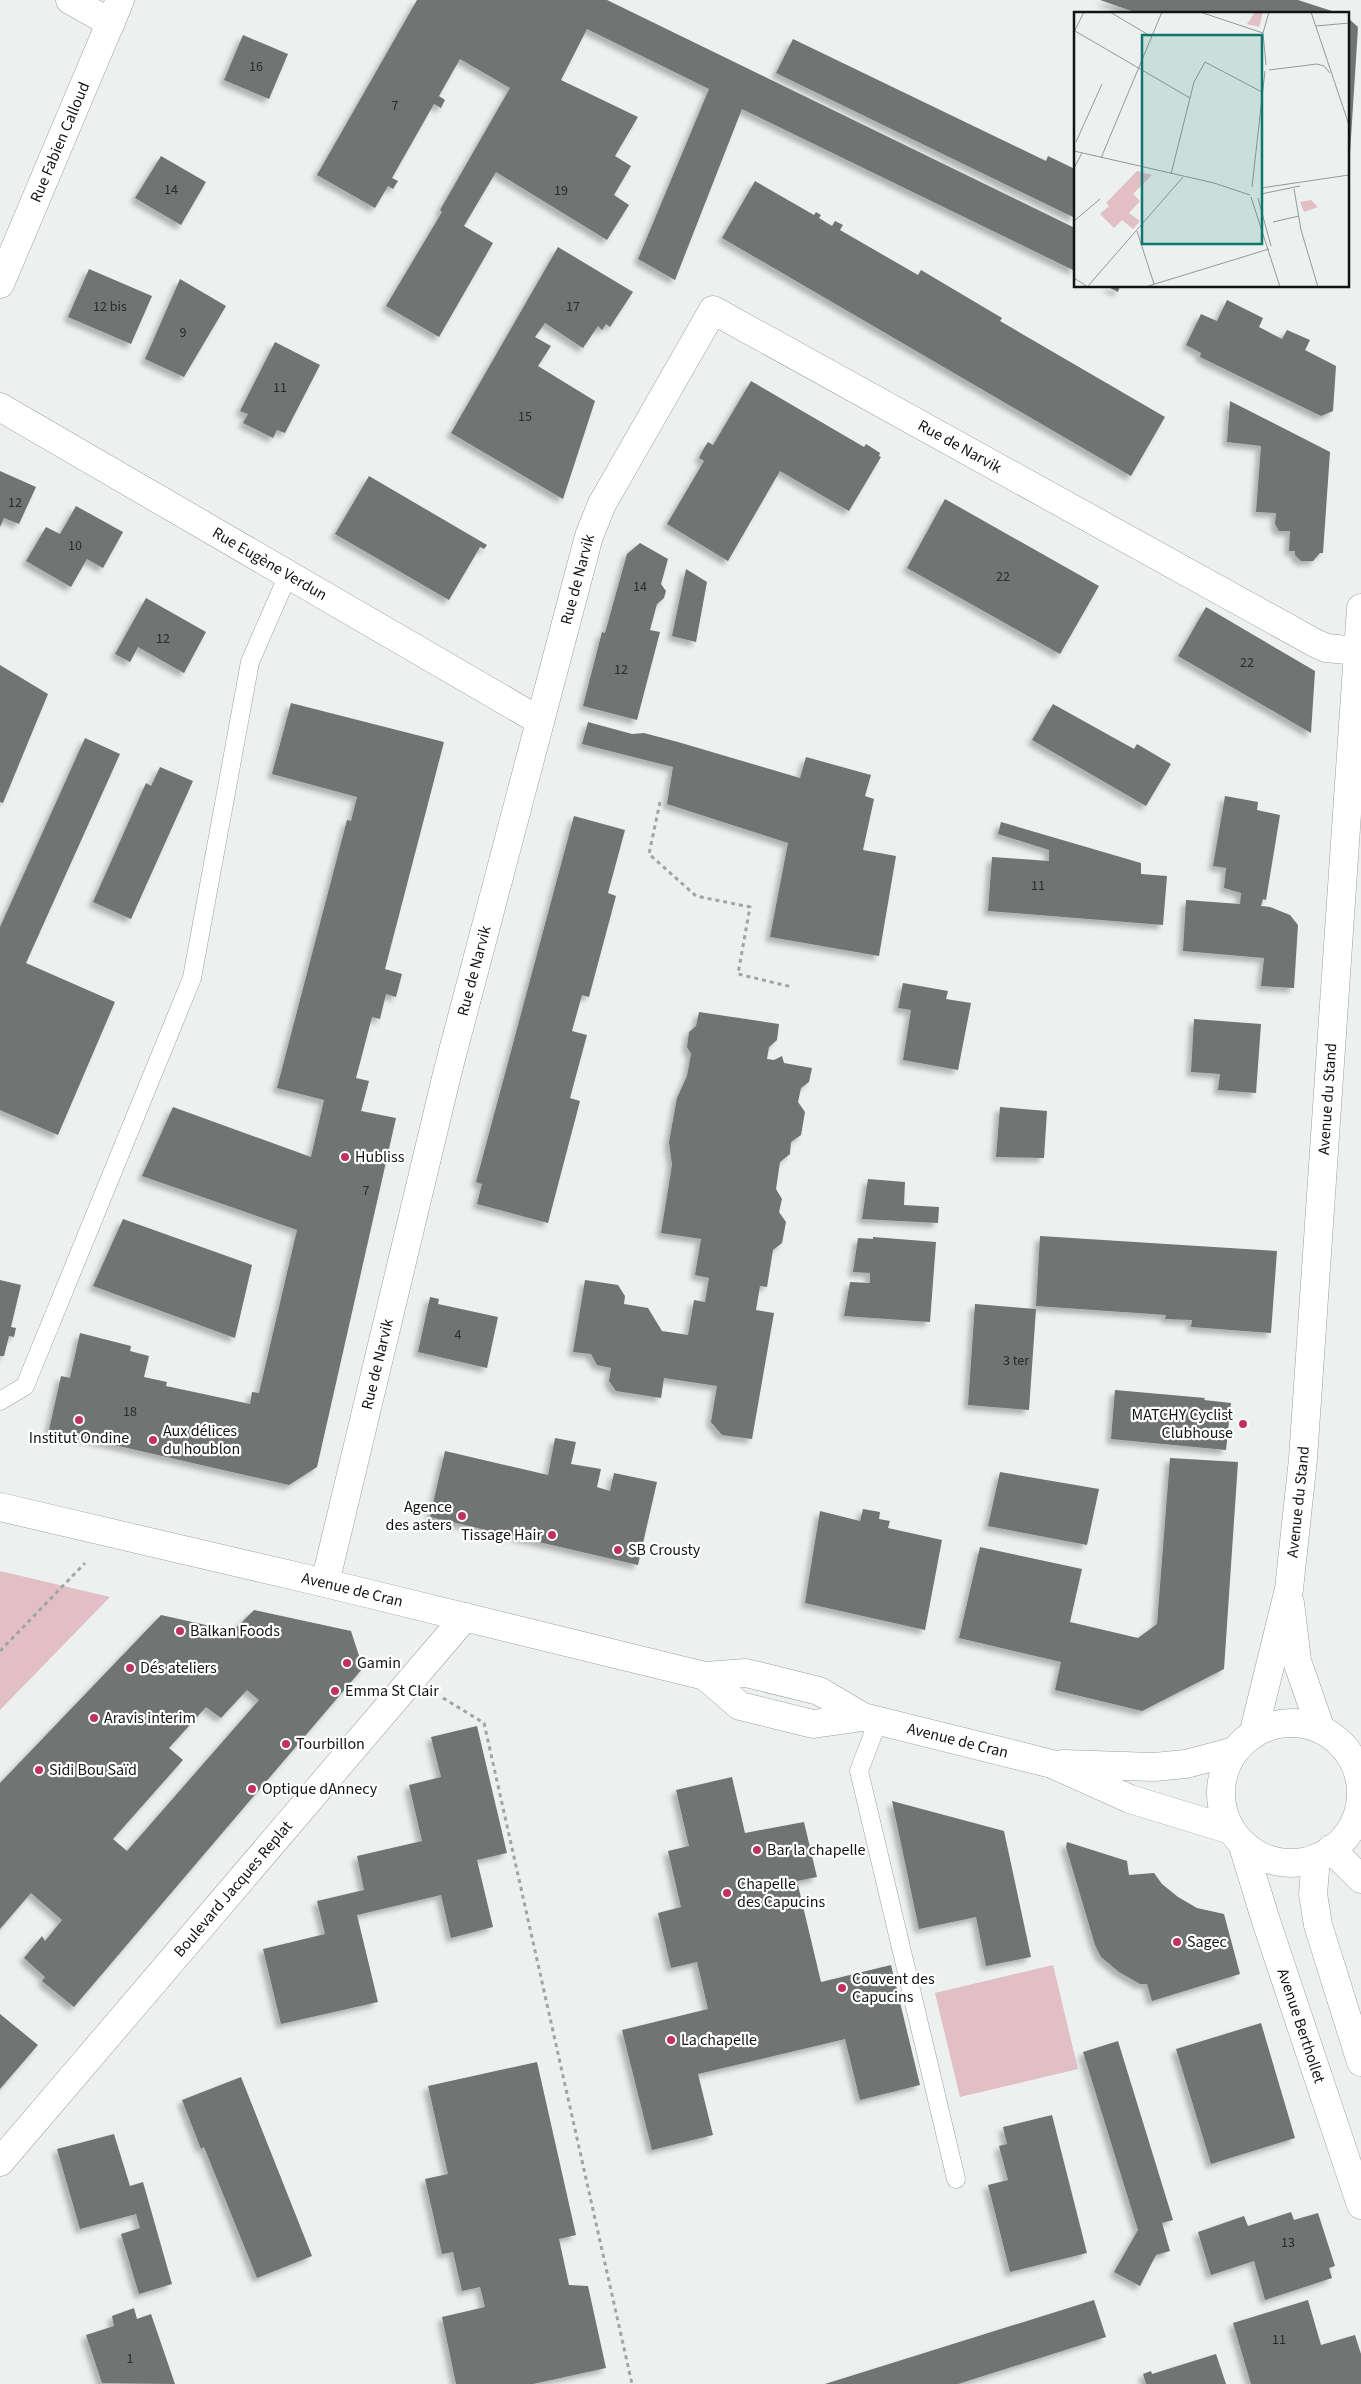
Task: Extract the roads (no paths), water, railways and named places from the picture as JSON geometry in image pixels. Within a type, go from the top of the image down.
[{"type":"street","points":[[70,0],[116,12]]},
{"type":"street","name":"Rue Fabien Calloud","points":[[0,284],[116,12]]},
{"type":"street","name":"Rue de Narvik","points":[[325,1583],[448,1070],[594,522],[713,310],[1315,643],[1326,648],[1358,651]]},
{"type":"street","name":"Rue Eugène Verdun","points":[[0,407],[540,721]]},
{"type":"street","name":"Avenue du Stand","points":[[1244,1743],[1289,1589],[1303,1460],[1361,608]]},
{"type":"street","name":"Avenue de Cran","points":[[0,1507],[325,1583],[706,1676],[740,1706],[813,1724],[870,1719],[1052,1764],[1130,1799],[1237,1838]]},
{"type":"street","name":"Avenue du Stand","points":[[1289,1589],[1298,1661],[1321,1730]]},
{"type":"street","name":"Boulevard Jacques Replat","points":[[0,2162],[465,1617]]},
{"type":"street","points":[[1290,1723],[1306,1725],[1321,1730],[1354,1751],[1355,1766],[1360,1782],[1359,1814],[1350,1830],[1324,1854],[1291,1863],[1273,1860],[1237,1838],[1224,1814],[1221,1796],[1222,1780],[1226,1765],[1244,1743],[1274,1725],[1290,1723]]},
{"type":"street","name":"Avenue de Cran","points":[[1052,1764],[1170,1766],[1186,1764],[1244,1743]]},
{"type":"street","name":"Avenue Berthollet","points":[[1237,1838],[1361,2205]]},
{"type":"street","points":[[1324,1854],[1361,1879]]},
{"type":"street","points":[[1324,1854],[1314,1894],[1318,1925],[1361,2062]]},
{"type":"lane","points":[[0,1400],[24,1386],[192,978],[250,662],[288,575]]},
{"type":"lane","points":[[870,1719],[859,1771],[956,2179]]},
{"type":"place","name":"Hubliss","points":[[345,1157]]},
{"type":"place","name":"Institut Ondine","points":[[79,1420]]},
{"type":"place","name":"MATCHY Cyclist Clubhouse","points":[[1243,1424]]},
{"type":"place","name":"Aux délices du houblon","points":[[153,1440]]},
{"type":"place","name":"Agence des asters","points":[[462,1516]]},
{"type":"place","name":"Tissage Hair","points":[[552,1535]]},
{"type":"place","name":"SB Crousty","points":[[618,1550]]},
{"type":"place","name":"Balkan Foods","points":[[180,1631]]},
{"type":"place","name":"Gamin","points":[[347,1663]]},
{"type":"place","name":"Dés ateliers","points":[[130,1668]]},
{"type":"place","name":"Emma St Clair","points":[[335,1691]]},
{"type":"place","name":"Aravis interim","points":[[94,1718]]},
{"type":"place","name":"Tourbillon","points":[[286,1744]]},
{"type":"place","name":"Sidi Bou Saïd","points":[[39,1770]]},
{"type":"place","name":"Optique dAnnecy","points":[[252,1789]]},
{"type":"place","name":"Bar la chapelle","points":[[757,1850]]},
{"type":"place","name":"Chapelle des Capucins","points":[[727,1893]]},
{"type":"place","name":"Sagec","points":[[1177,1942]]},
{"type":"place","name":"Couvent des Capucins","points":[[842,1988]]},
{"type":"place","name":"La chapelle","points":[[671,2040]]}]
